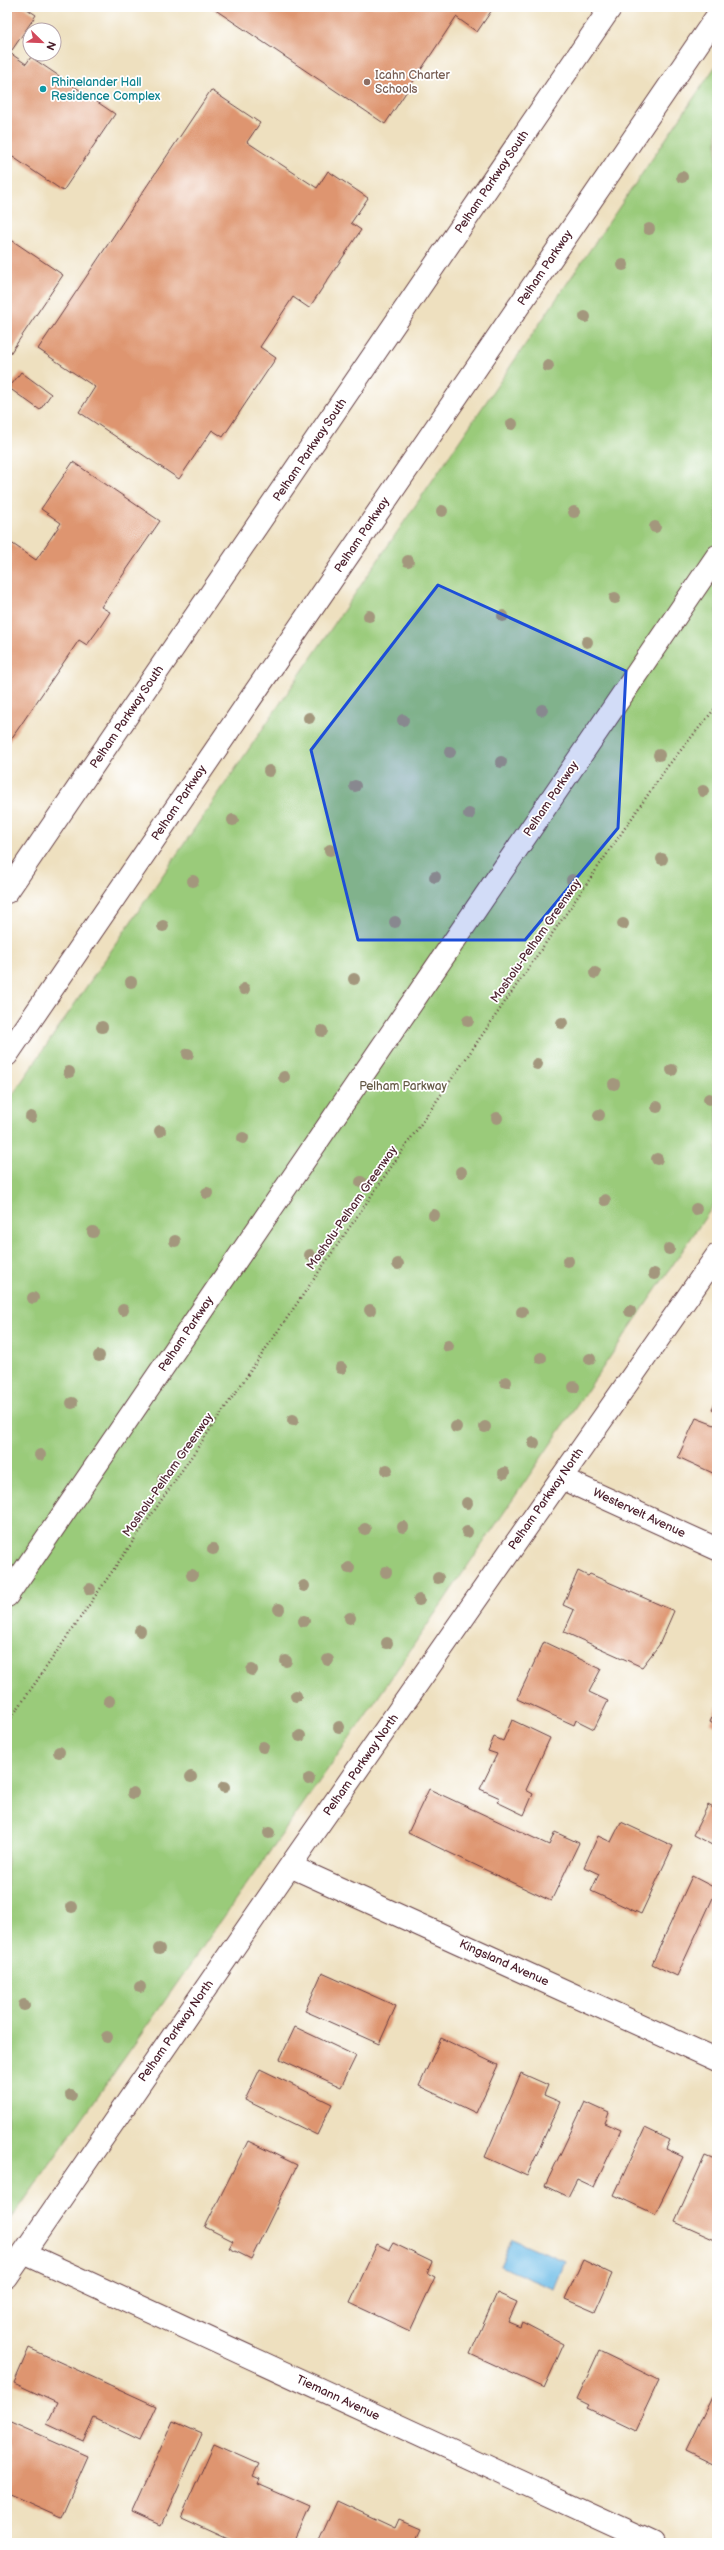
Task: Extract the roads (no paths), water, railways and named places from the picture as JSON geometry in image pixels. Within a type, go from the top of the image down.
[{"type":"street","name":"Pelham Parkway South","points":[[7,892],[611,7]]},
{"type":"street","name":"Pelham Parkway","points":[[7,1055],[717,16]]},
{"type":"street","name":"Pelham Parkway","points":[[7,1596],[717,556]]},
{"type":"street","name":"Pelham Parkway North","points":[[7,2277],[290,1866],[717,1255]]},
{"type":"street","name":"Westervelt Avenue","points":[[561,1478],[717,1549]]},
{"type":"street","name":"Kingsland Avenue","points":[[290,1866],[717,2060]]},
{"type":"street","name":"Tiemann Avenue","points":[[24,2253],[653,2543]]},
{"type":"water","points":[[512,2239],[565,2262],[554,2289],[500,2266]]},
{"type":"place","name":"Icahn Charter Schools","points":[[367,82]]},
{"type":"place","name":"Rhinelander Hall Residence Complex","points":[[43,89]]}]
